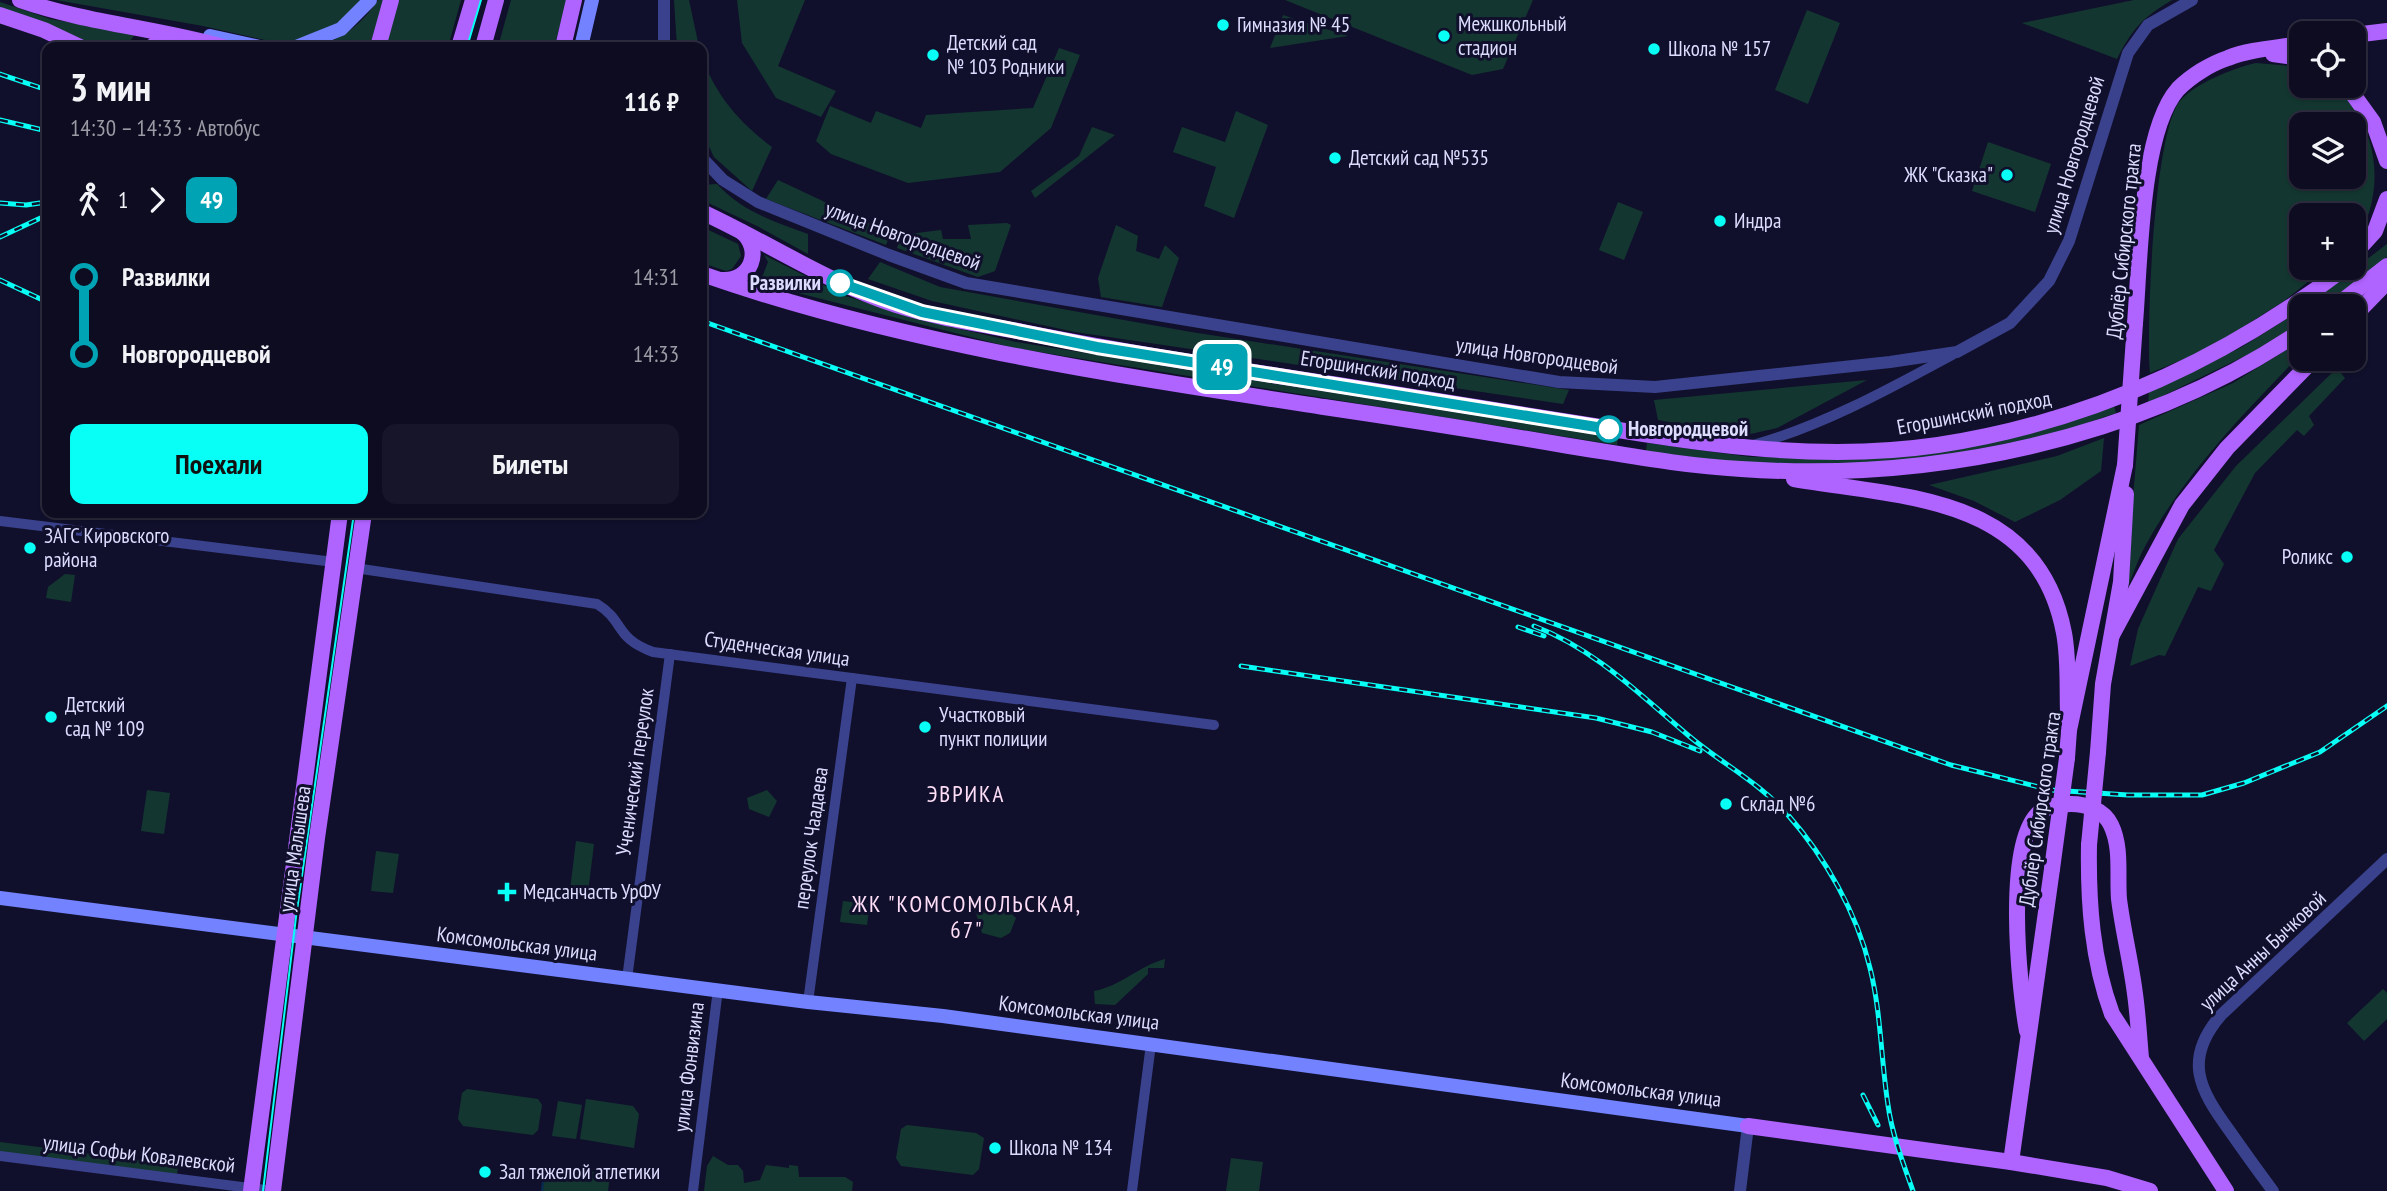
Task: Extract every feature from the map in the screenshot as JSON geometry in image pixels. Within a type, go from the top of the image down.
[{"type":"main road","points":[[20,0],[54,11],[206,42]]},
{"type":"main road","points":[[308,42],[341,29],[370,0]]},
{"type":"main road","points":[[379,42],[391,0]]},
{"type":"main road","points":[[460,42],[473,0]]},
{"type":"main road","points":[[483,42],[496,0]]},
{"type":"main road","points":[[564,42],[575,0]]},
{"type":"main road","points":[[582,42],[592,0]]},
{"type":"main road","points":[[0,15],[68,42]]},
{"type":"main road","points":[[117,23],[158,25],[237,42]]},
{"type":"main road","points":[[2366,34],[2387,31]]},
{"type":"main road","points":[[159,42],[167,36],[188,37]]},
{"type":"main road","name":"Дублёр Сибирского тракта","points":[[2141,1058],[2112,1014],[2104,992],[2088,898],[2089,845],[2102,684],[2121,582],[2126,518],[2125,465],[2135,323],[2152,153],[2161,120],[2179,89],[2199,73],[2242,54],[2289,46]]},
{"type":"main road","name":"Дублёр Сибирского тракта","points":[[2242,54],[2289,57]]},
{"type":"main road","points":[[2356,98],[2374,122],[2387,161]]},
{"type":"main road","points":[[2366,241],[2375,231],[2387,199]]},
{"type":"main road","name":"Егоршинский подход","points":[[707,214],[834,281],[922,312],[1147,355],[1645,435],[1742,448],[1890,450],[1963,440],[2069,415],[2178,373],[2255,330]]},
{"type":"main road","points":[[709,276],[739,277],[752,262],[750,240],[735,228]]},
{"type":"main road","points":[[2366,251],[2387,234]]},
{"type":"main road","points":[[2351,294],[2387,266]]},
{"type":"main road","name":"Егоршинский подход","points":[[709,276],[926,338],[1050,364],[1618,454],[1737,469],[1841,471],[1927,465],[2001,453],[2068,436],[2164,404],[2218,379],[2289,338]]},
{"type":"main road","points":[[2255,330],[2320,280]]},
{"type":"main road","points":[[2255,330],[2328,280]]},
{"type":"main road","points":[[2366,304],[2387,282]]},
{"type":"main road","name":"Дублёр Сибирского тракта","points":[[2112,635],[2182,505],[2207,472],[2303,371]]},
{"type":"main road","name":"Дублёр Сибирского тракта","points":[[2011,1162],[2027,1031],[2041,960],[2069,730],[2125,465]]},
{"type":"main road","points":[[1737,469],[1919,499],[1970,513],[2000,530],[2033,560],[2057,612],[2067,657],[2069,730]]},
{"type":"main road","name":"улица Малышева","points":[[251,1190],[339,518]]},
{"type":"main road","name":"улица Малышева","points":[[273,1191],[362,518]]},
{"type":"main road","points":[[2027,1031],[2018,936],[2020,855],[2024,839],[2039,813],[2050,807],[2084,805],[2096,810],[2111,825],[2118,854],[2119,898],[2135,993],[2141,1058],[2227,1191]]},
{"type":"main road","name":"Комсомольская улица","points":[[0,898],[1151,1044],[2011,1162],[2107,1178],[2150,1191]]},
{"type":"street","points":[[664,0],[664,42]]},
{"type":"street","name":"улица Новгородцевой","points":[[707,163],[723,180],[758,202],[897,258],[966,282],[1097,307],[1559,382],[1617,387],[1655,387],[1890,362],[1957,352],[2010,323],[2049,281],[2079,214],[2128,53],[2148,25],[2192,0]]},
{"type":"street","points":[[1742,448],[1778,438],[1892,387],[1957,352]]},
{"type":"street","points":[[1890,362],[1900,372],[1892,387]]},
{"type":"street","points":[[0,521],[334,562]]},
{"type":"street","name":"Студенческая улица","points":[[355,568],[597,604],[607,611],[630,643],[653,652],[1214,725]]},
{"type":"street","name":"Ученический переулок","points":[[627,979],[670,654]]},
{"type":"street","name":"переулок Чаадаева","points":[[808,1002],[852,678]]},
{"type":"street","name":"улица Анны Бычковой","points":[[2273,1191],[2200,1087],[2199,1059],[2203,1040],[2221,1015],[2387,859]]},
{"type":"street","name":"улица Фонвизина","points":[[693,1191],[718,989]]},
{"type":"street","points":[[1132,1191],[1151,1044]]},
{"type":"street","points":[[1740,1191],[1748,1126]]},
{"type":"street","name":"улица Софьи Ковалевской","points":[[0,1156],[273,1191]]},
{"type":"green space","points":[[56,0],[364,0],[337,26],[288,42],[273,42],[203,26]]},
{"type":"green space","points":[[378,0],[384,0],[372,42],[328,42],[352,29]]},
{"type":"green space","points":[[399,0],[461,0],[449,42],[386,42]]},
{"type":"green space","points":[[511,0],[567,0],[555,42],[499,42]]},
{"type":"green space","points":[[674,0],[689,0],[698,42],[677,42]]},
{"type":"green space","points":[[737,0],[805,0],[778,66],[836,91],[821,117],[776,98],[742,43]]},
{"type":"green space","name":"Межшкольный стадион","points":[[1285,0],[1533,0],[1503,69],[1472,75]]},
{"type":"green space","points":[[2134,0],[2172,0],[2139,25],[2117,59],[2022,23]]},
{"type":"green space","points":[[0,2],[50,19],[135,34],[129,42],[84,42],[48,25],[0,9]]},
{"type":"green space","points":[[1807,10],[1840,23],[1808,104],[1775,90]]},
{"type":"green space","points":[[1283,15],[1348,36],[1270,48]]},
{"type":"green space","points":[[1059,48],[1080,55],[1051,128],[1000,172],[908,183],[831,154],[816,141],[830,106],[871,123],[876,111],[921,128],[926,115],[1033,108]]},
{"type":"green space","points":[[2256,63],[2289,66],[2289,98],[2346,98],[2356,112],[2289,112],[2289,189],[2366,189],[2366,132],[2374,162],[2371,204],[2366,221],[2366,203],[2289,203],[2289,280],[2310,280],[2289,294],[2284,301],[2208,349],[2150,373],[2149,316],[2154,232],[2158,189],[2171,120],[2180,101],[2187,94],[2226,72]]},
{"type":"green space","points":[[707,69],[730,107],[749,128],[772,147],[752,191],[714,157],[707,142]]},
{"type":"green space","points":[[1236,111],[1268,125],[1234,218],[1204,206],[1216,167],[1173,152],[1182,127],[1225,142]]},
{"type":"green space","points":[[1092,127],[1115,135],[1035,198],[1031,191],[1079,156]]},
{"type":"green space","points":[[1988,142],[2051,164],[2035,212],[1972,191]]},
{"type":"green space","points":[[778,180],[891,233],[886,245],[766,199]]},
{"type":"green space","points":[[717,184],[748,209],[808,234],[808,254],[707,202],[707,185]]},
{"type":"green space","points":[[1618,202],[1643,212],[1624,260],[1599,250]]},
{"type":"green space","points":[[968,225],[1011,225],[995,271],[978,277],[897,248],[901,235],[941,230],[943,239],[971,239]]},
{"type":"green space","points":[[1116,225],[1138,236],[1136,251],[1159,259],[1165,245],[1179,258],[1162,307],[1101,297],[1098,278]]},
{"type":"green space","points":[[707,229],[738,244],[741,256],[732,269],[726,271],[707,265]]},
{"type":"green space","points":[[2387,244],[2387,257],[2366,273],[2366,260]]},
{"type":"green space","points":[[764,255],[845,296],[929,322],[1016,342],[1618,438],[1617,445],[1014,348],[755,282],[763,275],[768,262]]},
{"type":"green space","points":[[880,262],[940,287],[1191,332],[1569,390],[1563,404],[1075,332],[932,301],[868,279]]},
{"type":"green space","points":[[2340,280],[2357,280],[2339,294],[2322,294]]},
{"type":"green space","points":[[2289,318],[2289,330],[2253,352],[2148,403],[2149,392],[2242,347]]},
{"type":"green space","points":[[2289,348],[2289,367],[2199,466],[2164,515],[2144,547],[2125,595],[2139,425],[2233,383]]},
{"type":"green space","points":[[2334,371],[2339,371],[2345,378],[2309,416],[2314,425],[2304,436],[2297,430],[2255,473],[2214,550],[2224,564],[2211,591],[2198,587],[2165,656],[2159,655],[2130,666],[2138,629],[2178,539],[2236,466]]},
{"type":"green space","points":[[1867,380],[1777,428],[1746,435],[1658,420],[1654,400]]},
{"type":"green space","points":[[2114,406],[2116,413],[2054,434],[1911,462],[1750,465],[1646,451],[1647,443],[1750,457],[1865,458]]},
{"type":"green space","points":[[2104,438],[2101,471],[2060,500],[2015,522],[1974,501],[1929,485],[2057,456]]},
{"type":"green space","points":[[65,574],[75,575],[71,602],[46,598],[48,587]]},
{"type":"green space","points":[[147,790],[170,793],[164,834],[141,831]]},
{"type":"green space","points":[[767,790],[777,801],[769,817],[749,809],[747,798]]},
{"type":"green space","points":[[576,841],[594,844],[588,892],[570,890]]},
{"type":"green space","points":[[376,851],[399,854],[393,893],[371,891]]},
{"type":"green space","points":[[843,901],[870,904],[867,925],[840,922]]},
{"type":"green space","points":[[1000,904],[1016,918],[1010,933],[1001,938],[982,933],[975,910],[980,905]]},
{"type":"green space","points":[[1165,959],[1164,968],[1148,968],[1148,974],[1115,1005],[1095,1004],[1094,991],[1113,985]]},
{"type":"green space","points":[[2383,989],[2387,993],[2387,1019],[2364,1041],[2347,1023]]},
{"type":"green space","points":[[467,1089],[538,1099],[542,1105],[538,1130],[533,1135],[463,1126],[458,1119],[462,1093]]},
{"type":"green space","points":[[586,1099],[633,1106],[639,1114],[634,1148],[580,1139]]},
{"type":"green space","points":[[558,1101],[582,1105],[576,1139],[552,1136]]},
{"type":"green space","points":[[907,1125],[976,1133],[984,1138],[979,1169],[973,1175],[901,1166],[896,1158],[901,1129]]},
{"type":"green space","points":[[0,1142],[178,1165],[177,1175],[0,1153]]},
{"type":"green space","points":[[713,1156],[728,1165],[738,1165],[743,1171],[744,1183],[760,1180],[766,1165],[789,1168],[789,1165],[798,1166],[799,1177],[845,1177],[853,1182],[852,1191],[704,1191],[707,1166]]},
{"type":"green space","points":[[1231,1158],[1263,1162],[1259,1191],[1226,1191]]},
{"type":"green space","points":[[546,1165],[610,1174],[608,1191],[542,1191]]},
{"type":"waterway","points":[[542,1191],[545,1166]]},
{"type":"tram line","points":[[468,42],[481,0]]},
{"type":"tram line","points":[[263,1191],[296,917],[353,518]]},
{"type":"railway","points":[[0,74],[42,88]]},
{"type":"railway","points":[[0,120],[42,130]]},
{"type":"railway","points":[[0,203],[26,205],[42,203]]},
{"type":"railway","points":[[0,237],[42,217]]},
{"type":"railway","points":[[0,280],[42,300]]},
{"type":"railway","points":[[707,323],[1951,765],[2051,790],[2128,795],[2202,795],[2244,783],[2320,752],[2387,706]]},
{"type":"railway","points":[[1534,626],[1577,647],[1616,674],[1701,746],[1765,793],[1788,815],[1815,849],[1848,906],[1864,947],[1876,1002],[1890,1116],[1913,1191]]},
{"type":"railway","points":[[1518,627],[1544,636]]},
{"type":"railway","points":[[1241,666],[1596,718],[1652,732],[1700,751]]},
{"type":"railway","points":[[1863,1095],[1878,1125]]},
{"type":"bus line","name":"49","points":[[840,283],[922,312],[1097,347],[1609,429]]},
{"type":"place","name":"Гимназия № 45","points":[[1223,25]]},
{"type":"place","name":"Межшкольный стадион","points":[[1444,36]]},
{"type":"place","name":"Школа № 157","points":[[1654,49]]},
{"type":"place","name":"Детский сад № 103 Родники","points":[[933,55]]},
{"type":"place","name":"Детский сад №535","points":[[1335,158]]},
{"type":"place","name":"ЖК \"Сказка\"","points":[[2007,175]]},
{"type":"place","name":"Индра","points":[[1720,221]]},
{"type":"place","name":"Развилки","points":[[840,283]]},
{"type":"place","name":"Новгородцевой","points":[[1609,429]]},
{"type":"place","name":"ЗАГС Кировского района","points":[[30,548]]},
{"type":"place","name":"Роликс","points":[[2347,557]]},
{"type":"place","name":"Детский сад № 109","points":[[51,717]]},
{"type":"place","name":"Участковый пункт полиции","points":[[925,727]]},
{"type":"place","name":"Склад №6","points":[[1726,804]]},
{"type":"place","name":"Медсанчасть УрФУ","points":[[507,892]]},
{"type":"place","name":"Школа № 134","points":[[995,1148]]},
{"type":"place","name":"Зал тяжелой атлетики","points":[[485,1172]]},
{"type":"district","name":"ЭВРИКА","points":[[966,794]]},
{"type":"district","name":"ЖК \"КОМСОМОЛЬСКАЯ, 67\"","points":[[967,917]]}]
